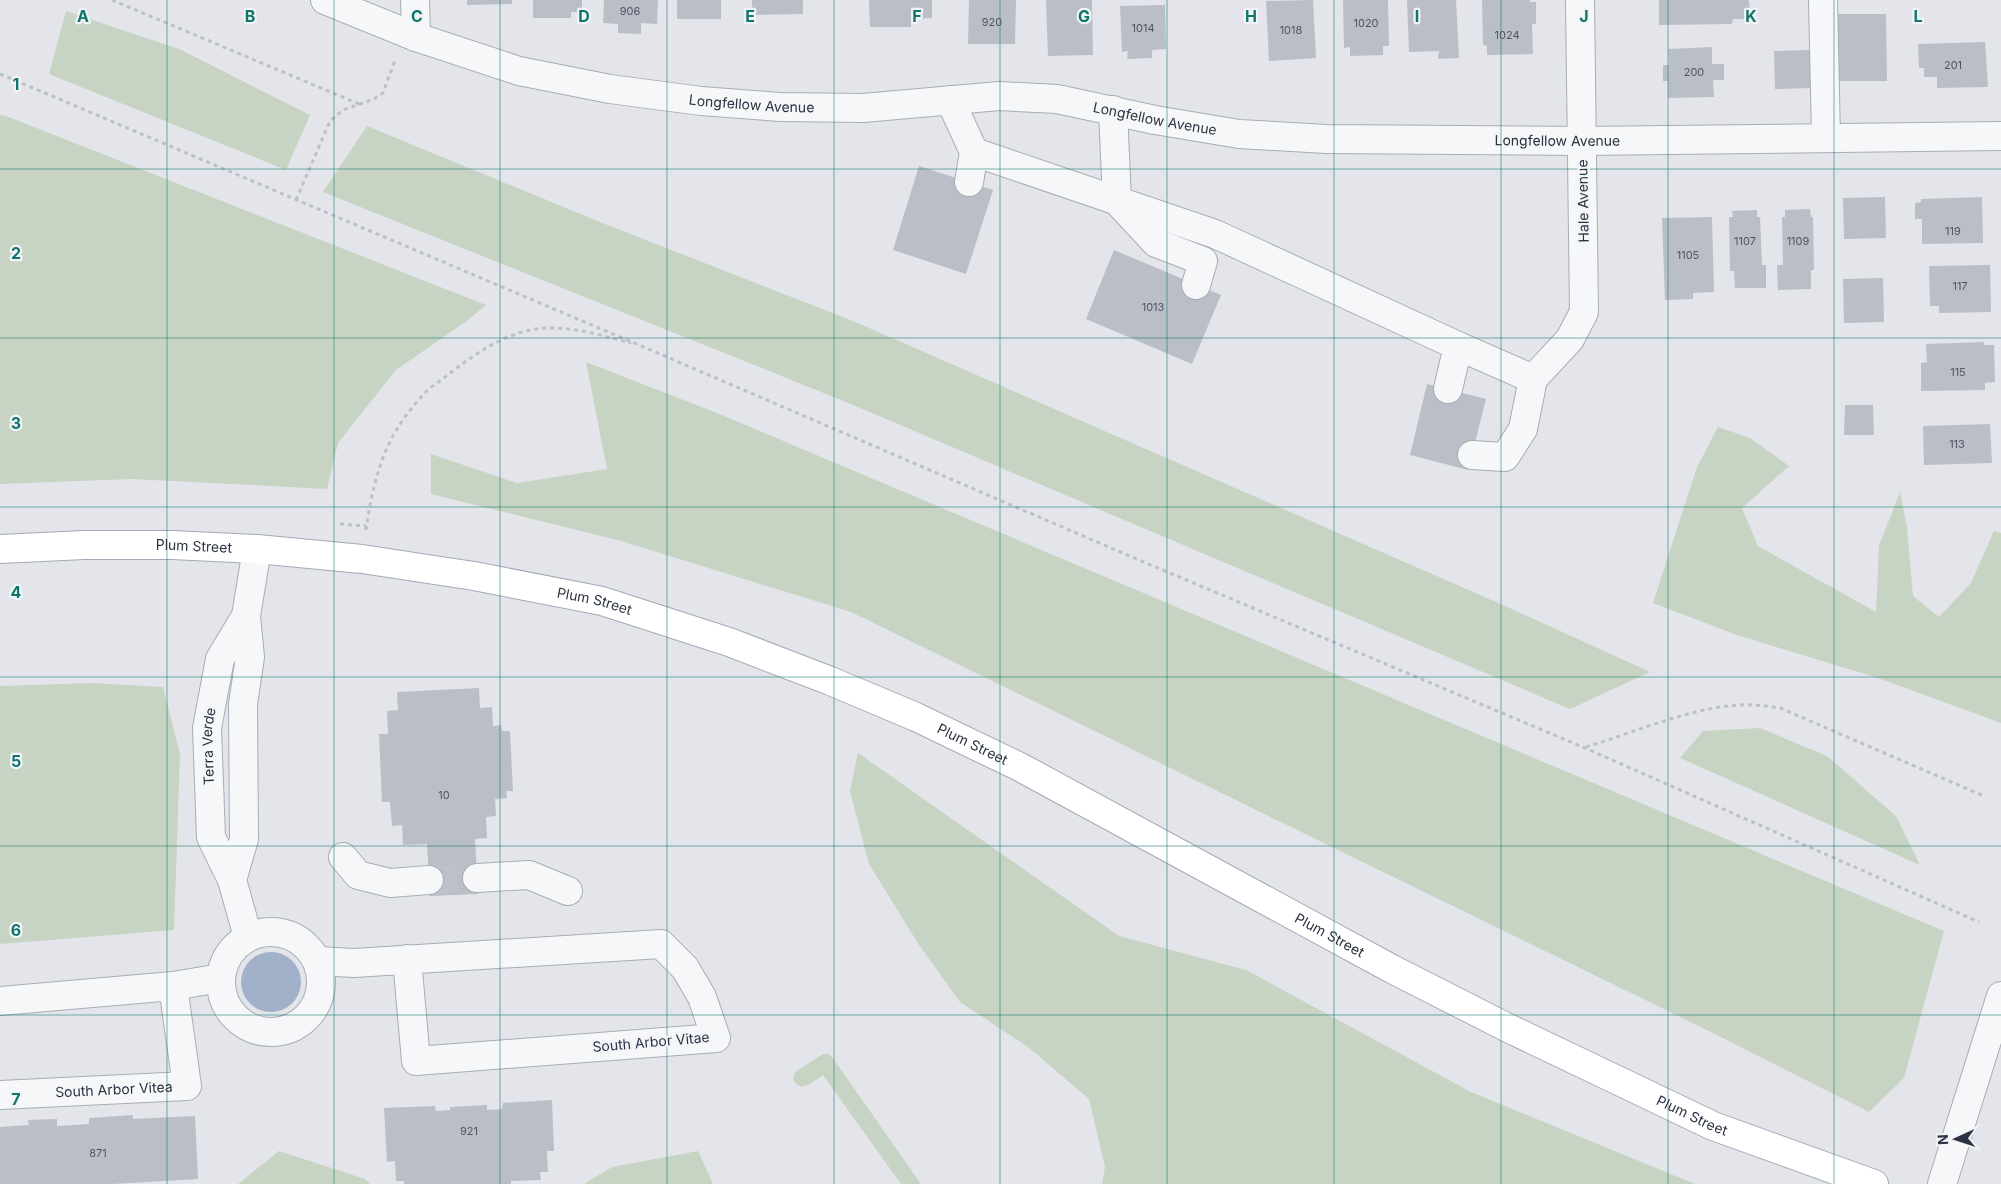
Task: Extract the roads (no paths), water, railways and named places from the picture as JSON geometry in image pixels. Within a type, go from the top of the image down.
[{"type":"main road","name":"Plum Street","points":[[0,549],[84,544],[172,544],[257,549],[362,559],[474,576],[602,601],[730,642],[916,717],[1020,767],[1384,964],[1508,1028],[1713,1126],[1874,1184]]},
{"type":"street","name":"Longfellow Avenue","points":[[325,0],[410,35],[519,71],[610,89],[780,107],[863,108],[999,96],[1057,98],[1155,120],[1239,134],[1336,139],[1582,141],[2001,136]]},
{"type":"street","points":[[410,35],[415,0]]},
{"type":"street","name":"Hale Avenue","points":[[1533,379],[1570,339],[1584,312],[1580,0]]},
{"type":"street","points":[[1823,0],[1826,138]]},
{"type":"street","points":[[950,100],[974,152],[970,182]]},
{"type":"street","points":[[1113,110],[1117,201],[1156,243],[1203,261],[1196,285]]},
{"type":"street","points":[[974,152],[1215,234],[1533,379],[1523,429],[1505,457],[1472,456]]},
{"type":"street","points":[[1448,389],[1458,346]]},
{"type":"street","name":"Terra Verde","points":[[232,880],[244,839],[244,704],[250,656],[246,616],[257,549]]},
{"type":"street","name":"Terra Verde","points":[[246,616],[220,659],[207,728],[211,837],[232,880],[248,937]]},
{"type":"street","points":[[343,857],[358,876],[390,883],[429,880]]},
{"type":"street","points":[[477,878],[529,875],[568,891]]},
{"type":"street","points":[[263,931],[280,932],[296,937],[308,947],[318,961],[322,977],[321,994],[314,1008],[304,1021],[289,1029],[273,1033],[256,1030],[241,1023],[229,1010],[222,995],[221,978],[225,961],[234,947],[248,937],[263,931]]},
{"type":"street","name":"South Arbor Vitae","points":[[318,961],[354,962],[661,944],[685,968],[702,997],[716,1038],[416,1061],[407,959]]},
{"type":"street","points":[[0,1001],[173,986],[221,978]]},
{"type":"street","name":"South Arbor Vitea","points":[[0,1096],[187,1086],[173,986]]},
{"type":"street","points":[[1942,1184],[2001,996]]},
{"type":"water","points":[[265,952],[277,952],[288,957],[296,965],[301,976],[299,994],[288,1007],[277,1012],[265,1012],[254,1007],[246,999],[241,988],[241,976],[246,965],[254,957]]},
{"type":"tunnel","points":[[429,880],[477,878]]}]
